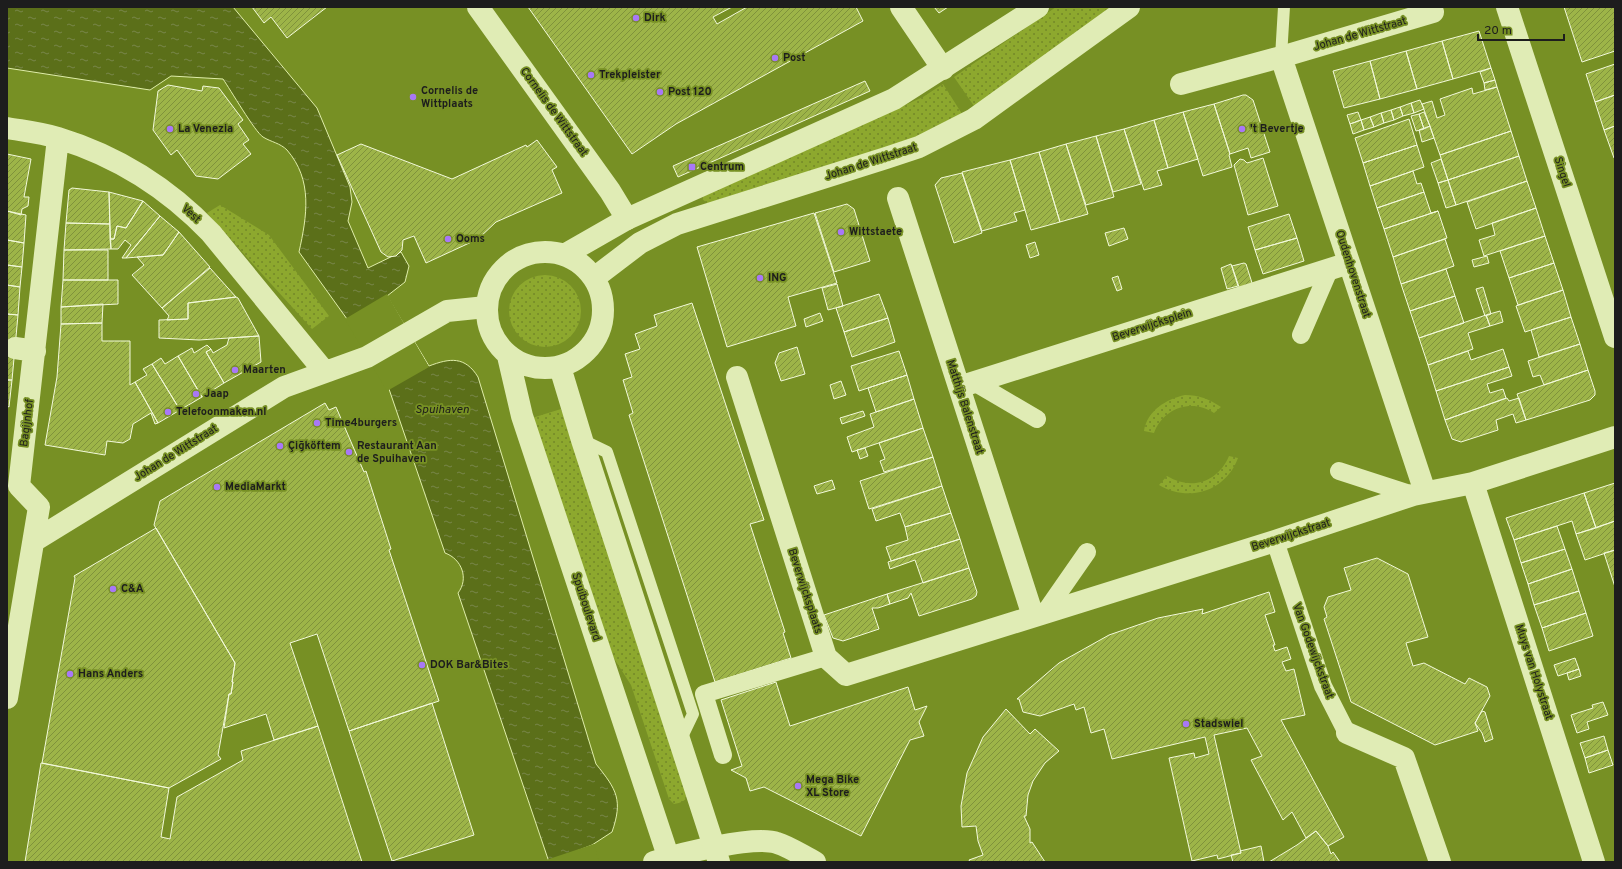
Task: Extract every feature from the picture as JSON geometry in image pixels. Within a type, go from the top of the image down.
[{"type":"street","name":"Cornelis de Wittstraat","points":[[478,7],[610,191],[627,219]]},
{"type":"street","points":[[901,7],[943,69]]},
{"type":"street","points":[[564,255],[627,219],[894,99],[1038,7]]},
{"type":"street","name":"Johan de Wittstraat","points":[[594,278],[640,243],[677,224],[893,156],[919,147],[937,138],[974,119],[1129,7]]},
{"type":"street","name":"Singel","points":[[1507,7],[1615,337]]},
{"type":"street","name":"Johan de Wittstraat","points":[[1181,84],[1282,57],[1431,10]]},
{"type":"street","name":"Oudenhovenstraat","points":[[1282,57],[1340,265],[1419,493]]},
{"type":"street","name":"Vest","points":[[7,128],[58,138],[104,155],[132,170],[166,192],[195,216],[211,233],[324,371]]},
{"type":"street","name":"Bagijnhof","points":[[7,698],[39,506],[13,485],[25,350],[58,138]]},
{"type":"street","name":"Matthijs Balenstraat","points":[[898,198],[966,384],[1039,614]]},
{"type":"street","points":[[538,252],[556,252],[586,268],[594,278],[600,291],[603,304],[603,318],[600,331],[593,344],[584,354],[572,362],[560,367],[546,369],[532,367],[519,363],[508,356],[496,342],[488,326],[486,307],[489,293],[495,279],[504,268],[516,259],[538,252]]},
{"type":"street","points":[[1301,335],[1340,265]]},
{"type":"street","name":"Beverwijcksplein","points":[[966,384],[1340,265]]},
{"type":"street","name":"Johan de Wittstraat","points":[[34,541],[284,387],[324,371],[367,357],[409,331],[447,311],[486,307]]},
{"type":"street","name":"Spuiboulevard","points":[[508,356],[522,416],[664,860],[716,855]]},
{"type":"street","points":[[560,367],[582,440],[716,855],[750,842],[776,842],[816,862]]},
{"type":"street","name":"Beverwijcksplaats","points":[[737,377],[826,657]]},
{"type":"street","points":[[966,384],[1037,418]]},
{"type":"street","name":"Beverwijckstraat","points":[[826,657],[846,675],[969,635],[1275,541],[1419,493],[1473,483],[1615,438]]},
{"type":"street","points":[[1339,471],[1419,493]]},
{"type":"street","name":"Muys van Holystraat","points":[[1473,483],[1594,862]]},
{"type":"street","name":"Van Godewijckstraat","points":[[1275,541],[1324,686],[1347,732],[1404,758],[1440,862]]},
{"type":"street","points":[[1039,614],[1087,552]]},
{"type":"street","points":[[723,755],[704,694],[826,657]]},
{"type":"lane","points":[[1282,57],[1284,7]]},
{"type":"shaded area","points":[[1056,7],[1120,7],[976,109],[954,77]]},
{"type":"shaded area","points":[[943,84],[964,117],[932,133],[708,204],[700,197],[923,97]]},
{"type":"shaded area","points":[[220,205],[269,235],[329,316],[312,329],[207,213]]},
{"type":"shaded area","points":[[538,275],[552,275],[559,277],[571,285],[579,297],[581,311],[579,325],[571,337],[559,345],[552,347],[538,347],[531,345],[519,337],[511,325],[509,318],[509,304],[511,297],[519,285],[531,277]]},
{"type":"shaded area","points":[[1185,395],[1204,398],[1221,407],[1214,413],[1197,406],[1179,408],[1164,417],[1158,424],[1154,433],[1144,431],[1149,418],[1158,407],[1164,403]]},
{"type":"shaded area","points":[[561,409],[564,410],[689,795],[679,803],[674,804],[669,799],[631,685],[606,646],[532,418]]},
{"type":"shaded area","points":[[1229,456],[1238,458],[1232,469],[1225,479],[1216,486],[1205,491],[1182,493],[1159,485],[1167,476],[1176,481],[1186,483],[1195,483],[1211,478],[1224,465]]},
{"type":"water","name":"Spuihaven","points":[[7,7],[233,7],[317,108],[350,187],[352,202],[348,221],[368,268],[401,252],[409,266],[405,282],[387,296],[429,366],[450,360],[462,362],[468,365],[478,377],[596,764],[609,781],[616,796],[617,812],[612,832],[592,845],[549,862],[458,593],[463,582],[462,570],[456,560],[445,553],[389,389],[347,319],[299,252],[306,212],[306,199],[301,174],[287,150],[263,137],[259,133],[223,79],[171,76],[150,90],[7,68]]},
{"type":"pier","points":[[387,294],[429,367],[387,391],[345,319]]},
{"type":"pier","points":[[594,844],[599,862],[547,862],[546,860]]},
{"type":"building","points":[[252,7],[327,7],[287,38],[271,17],[264,23]]},
{"type":"building","name":"Post 120","points":[[528,7],[732,7],[713,17],[717,24],[747,7],[856,7],[863,21],[676,124],[632,154]]},
{"type":"building","points":[[934,7],[948,7],[939,13]]},
{"type":"building","points":[[1564,7],[1615,7],[1615,51],[1582,62]]},
{"type":"building","points":[[1479,31],[1491,68],[1453,79],[1442,41]]},
{"type":"building","points":[[1442,41],[1453,79],[1417,89],[1406,51]]},
{"type":"building","points":[[1406,51],[1417,89],[1380,99],[1370,61]]},
{"type":"building","points":[[1370,61],[1380,99],[1344,108],[1333,71]]},
{"type":"building","points":[[1615,64],[1615,95],[1595,102],[1586,74]]},
{"type":"building","points":[[1491,68],[1495,80],[1484,83],[1480,72]]},
{"type":"building","points":[[1495,80],[1497,87],[1485,90],[1484,83]]},
{"type":"building","points":[[865,81],[870,91],[678,177],[673,166]]},
{"type":"building","points":[[168,85],[202,91],[203,86],[219,88],[243,120],[238,124],[249,140],[243,144],[251,154],[218,179],[196,176],[177,150],[171,155],[153,130],[158,91]]},
{"type":"building","points":[[1497,87],[1511,131],[1440,155],[1422,104],[1432,101],[1437,118],[1445,115],[1440,99],[1472,88],[1473,94]]},
{"type":"building","points":[[1246,95],[1253,100],[1270,152],[1251,158],[1248,148],[1230,154],[1214,104]]},
{"type":"building","points":[[1615,95],[1615,126],[1604,130],[1595,102]]},
{"type":"building","points":[[1420,100],[1424,109],[1414,113],[1411,103]]},
{"type":"building","points":[[1411,103],[1414,113],[1403,116],[1400,107]]},
{"type":"building","points":[[1214,104],[1230,154],[1232,167],[1203,176],[1183,112]]},
{"type":"building","points":[[1400,107],[1403,116],[1394,120],[1391,110]]},
{"type":"building","points":[[1391,110],[1394,120],[1384,123],[1381,113]]},
{"type":"building","points":[[1183,112],[1198,159],[1168,168],[1154,120]]},
{"type":"building","points":[[1358,112],[1361,120],[1350,124],[1347,115]]},
{"type":"building","points":[[1424,112],[1430,126],[1424,129],[1419,114]]},
{"type":"building","points":[[1381,113],[1384,123],[1374,127],[1370,117]]},
{"type":"building","points":[[1419,114],[1424,129],[1416,131],[1411,116]]},
{"type":"building","points":[[1370,117],[1374,127],[1364,130],[1361,120]]},
{"type":"building","points":[[1409,119],[1417,145],[1363,163],[1355,138]]},
{"type":"building","points":[[1154,120],[1168,168],[1157,171],[1162,185],[1144,190],[1124,129]]},
{"type":"building","points":[[1361,120],[1364,130],[1353,134],[1350,124]]},
{"type":"building","points":[[1430,126],[1434,138],[1422,142],[1419,130]]},
{"type":"building","points":[[1615,126],[1615,158],[1614,158],[1604,130]]},
{"type":"building","points":[[1124,129],[1141,184],[1113,192],[1096,136]]},
{"type":"building","points":[[1511,131],[1519,156],[1448,180],[1440,155]]},
{"type":"building","points":[[1096,136],[1114,197],[1086,205],[1066,144]]},
{"type":"building","points":[[537,140],[557,167],[552,170],[562,193],[496,222],[478,239],[426,263],[414,236],[403,240],[402,250],[396,256],[388,257],[381,252],[337,155],[361,144],[452,179],[526,145],[527,147]]},
{"type":"building","points":[[1066,144],[1088,214],[1060,222],[1039,152]]},
{"type":"building","points":[[1417,145],[1424,167],[1370,186],[1363,163]]},
{"type":"building","points":[[1039,152],[1060,222],[1031,230],[1010,160]]},
{"type":"building","points":[[7,154],[31,159],[24,197],[29,197],[28,206],[22,209],[21,215],[7,211]]},
{"type":"building","points":[[1519,156],[1527,181],[1456,205],[1448,180]]},
{"type":"building","points":[[1263,158],[1278,206],[1248,215],[1234,165],[1240,159],[1247,163]]},
{"type":"building","points":[[1441,159],[1448,180],[1438,183],[1431,163]]},
{"type":"building","points":[[1010,160],[1025,210],[1014,213],[1017,221],[982,231],[962,172]]},
{"type":"building","points":[[1413,171],[1417,184],[1421,183],[1424,192],[1377,208],[1370,186]]},
{"type":"building","points":[[962,173],[982,233],[954,243],[935,185],[941,178]]},
{"type":"building","points":[[1448,180],[1456,205],[1446,208],[1438,183]]},
{"type":"building","points":[[1527,181],[1536,208],[1476,229],[1467,202]]},
{"type":"building","points":[[72,188],[109,192],[110,224],[66,223],[69,190]]},
{"type":"building","points":[[109,192],[143,201],[126,228],[117,226],[114,239],[110,239]]},
{"type":"building","points":[[1424,192],[1431,213],[1438,211],[1384,229],[1377,208]]},
{"type":"building","points":[[143,201],[160,216],[126,258],[122,258],[131,245],[125,240],[118,249],[111,249],[110,239],[114,239],[117,226],[126,228]]},
{"type":"building","name":"Wittstaete","points":[[847,204],[854,209],[870,261],[834,272],[815,213]]},
{"type":"building","points":[[1536,208],[1545,236],[1484,256],[1479,240],[1495,235],[1492,223]]},
{"type":"building","points":[[7,211],[26,215],[24,243],[7,240]]},
{"type":"building","points":[[1438,211],[1447,238],[1393,257],[1384,229]]},
{"type":"building","points":[[814,213],[837,283],[788,297],[796,326],[727,347],[697,247]]},
{"type":"building","points":[[1289,214],[1297,238],[1255,250],[1248,227]]},
{"type":"building","points":[[160,216],[179,232],[163,255],[126,258]]},
{"type":"building","points":[[66,223],[110,224],[111,249],[64,250]]},
{"type":"building","points":[[1124,228],[1128,239],[1109,246],[1105,233]]},
{"type":"building","points":[[179,232],[210,267],[162,308],[132,275],[144,265],[137,257],[163,255]]},
{"type":"building","points":[[1545,236],[1554,263],[1509,278],[1500,251]]},
{"type":"building","points":[[1297,238],[1304,261],[1263,274],[1255,250]]},
{"type":"building","points":[[1445,239],[1454,266],[1401,284],[1393,257]]},
{"type":"building","points":[[7,240],[24,243],[22,267],[7,265]]},
{"type":"building","points":[[1035,242],[1039,255],[1030,258],[1026,245]]},
{"type":"building","points":[[64,250],[108,250],[108,280],[63,280]]},
{"type":"building","points":[[1487,256],[1489,263],[1474,267],[1472,260]]},
{"type":"building","points":[[1244,263],[1246,264],[1253,286],[1240,290],[1232,266]]},
{"type":"building","points":[[1554,263],[1563,290],[1518,305],[1509,278]]},
{"type":"building","points":[[1231,264],[1238,286],[1227,289],[1221,268]]},
{"type":"building","points":[[7,265],[22,267],[20,287],[7,285]]},
{"type":"building","points":[[210,268],[236,297],[188,303],[188,319],[167,320],[169,316],[162,308]]},
{"type":"building","points":[[1446,269],[1455,296],[1410,311],[1401,284]]},
{"type":"building","points":[[1118,276],[1122,289],[1117,291],[1112,278]]},
{"type":"building","points":[[63,280],[118,280],[118,304],[61,307]]},
{"type":"building","points":[[837,284],[843,306],[828,310],[822,288]]},
{"type":"building","points":[[7,285],[20,287],[18,315],[7,314]]},
{"type":"building","points":[[1483,287],[1491,314],[1485,316],[1476,289]]},
{"type":"building","points":[[1563,290],[1571,317],[1525,332],[1516,306]]},
{"type":"building","points":[[879,294],[888,318],[844,332],[836,308]]},
{"type":"building","points":[[1455,296],[1464,323],[1419,338],[1410,311]]},
{"type":"building","points":[[238,298],[259,336],[199,340],[159,338],[159,320],[188,319],[188,303]]},
{"type":"building","points":[[692,303],[764,520],[750,524],[785,632],[783,633],[791,658],[715,682],[629,415],[633,413],[623,380],[632,377],[625,354],[640,349],[635,334],[657,326],[654,315]]},
{"type":"building","points":[[103,304],[102,323],[61,324],[61,307]]},
{"type":"building","points":[[1500,311],[1503,322],[1490,326],[1486,315]]},
{"type":"building","points":[[820,313],[823,321],[806,327],[804,319]]},
{"type":"building","points":[[7,314],[18,315],[12,380],[7,380]]},
{"type":"building","points":[[1486,315],[1490,326],[1468,333],[1473,349],[1428,365],[1419,338]]},
{"type":"building","points":[[1571,317],[1580,344],[1539,357],[1531,330]]},
{"type":"building","points":[[888,318],[895,342],[852,357],[844,332]]},
{"type":"building","points":[[102,323],[102,341],[130,341],[130,385],[135,382],[158,423],[155,424],[151,413],[133,424],[130,439],[123,443],[107,441],[105,455],[45,445],[57,377],[61,324]]},
{"type":"building","points":[[259,336],[261,362],[224,383],[206,352],[211,349],[213,353],[227,345],[229,338]]},
{"type":"building","points":[[1580,344],[1588,370],[1544,385],[1540,375],[1533,377],[1528,361]]},
{"type":"building","points":[[207,345],[211,349],[206,352],[224,383],[202,397],[178,356],[192,348],[194,353]]},
{"type":"building","points":[[797,347],[805,374],[781,381],[775,363],[779,353]]},
{"type":"building","points":[[1503,349],[1509,367],[1436,391],[1428,365],[1468,351],[1471,360]]},
{"type":"building","points":[[899,351],[907,375],[859,391],[851,366]]},
{"type":"building","points":[[178,356],[202,397],[180,410],[152,364],[161,358],[165,364]]},
{"type":"building","points":[[152,364],[180,410],[158,423],[135,382],[147,375],[143,369]]},
{"type":"building","points":[[1509,367],[1512,376],[1487,384],[1490,393],[1503,389],[1506,398],[1445,420],[1436,391]]},
{"type":"building","points":[[1588,370],[1595,391],[1595,395],[1590,400],[1526,420],[1517,394]]},
{"type":"building","points":[[907,375],[914,399],[876,412],[868,388]]},
{"type":"building","points":[[7,380],[12,380],[9,407],[7,406]]},
{"type":"building","points":[[841,381],[846,395],[834,399],[830,385]]},
{"type":"building","points":[[1507,398],[1509,401],[1519,398],[1526,420],[1516,423],[1513,414],[1496,420],[1498,430],[1461,442],[1452,439],[1445,420]]},
{"type":"building","points":[[914,399],[923,428],[852,452],[847,437],[874,427],[870,414]]},
{"type":"building","points":[[325,403],[329,410],[336,407],[364,472],[366,471],[391,549],[389,550],[439,701],[349,731],[317,634],[290,643],[318,726],[274,740],[266,714],[224,728],[229,694],[231,694],[235,663],[154,525],[160,501]]},
{"type":"building","points":[[863,411],[865,416],[842,424],[840,418]]},
{"type":"building","points":[[923,428],[933,457],[884,472],[880,461],[885,459],[879,443]]},
{"type":"building","points":[[865,448],[868,456],[860,459],[857,450]]},
{"type":"building","points":[[933,457],[942,486],[869,509],[860,481]]},
{"type":"building","points":[[832,480],[835,489],[817,494],[814,486]]},
{"type":"building","points":[[1615,483],[1615,521],[1596,528],[1584,493]]},
{"type":"building","points":[[942,486],[951,513],[905,527],[900,513],[876,521],[872,509]]},
{"type":"building","points":[[1584,493],[1596,528],[1576,534],[1572,521],[1514,540],[1506,518]]},
{"type":"building","points":[[951,513],[960,539],[891,561],[886,547],[908,540],[905,527]]},
{"type":"building","points":[[1615,521],[1615,550],[1585,560],[1576,534]]},
{"type":"building","points":[[1557,526],[1565,549],[1521,563],[1514,540]]},
{"type":"building","points":[[156,528],[235,663],[231,694],[229,694],[218,755],[221,759],[169,788],[42,763],[75,578],[74,576]]},
{"type":"building","points":[[960,539],[969,568],[923,583],[915,560],[890,569],[888,562]]},
{"type":"building","points":[[1565,549],[1572,569],[1528,584],[1521,563]]},
{"type":"building","points":[[1615,550],[1615,587],[1604,553]]},
{"type":"building","points":[[1377,558],[1408,574],[1428,637],[1406,643],[1413,666],[1424,663],[1465,684],[1469,678],[1487,687],[1490,696],[1475,723],[1478,731],[1435,745],[1351,702],[1324,619],[1327,617],[1324,607],[1328,597],[1351,590],[1344,568]]},
{"type":"building","points":[[969,568],[977,592],[976,596],[972,599],[919,616],[911,593],[908,598],[890,604],[887,594]]},
{"type":"building","points":[[1572,569],[1579,591],[1534,605],[1528,584]]},
{"type":"building","points":[[1579,591],[1586,613],[1542,628],[1534,605]]},
{"type":"building","name":"Stadswiel","points":[[1269,592],[1275,612],[1265,615],[1275,645],[1273,645],[1275,651],[1287,647],[1291,659],[1282,662],[1286,671],[1294,669],[1305,715],[1281,720],[1344,837],[1328,846],[1316,831],[1306,838],[1292,812],[1283,820],[1251,760],[1262,756],[1247,728],[1214,735],[1241,853],[1218,859],[1217,855],[1192,861],[1169,758],[1194,753],[1195,758],[1209,754],[1205,737],[1112,759],[1104,729],[1091,733],[1084,707],[1076,710],[1074,704],[1040,716],[1023,712],[1019,699],[1017,699],[1059,663],[1109,635],[1158,618],[1203,609],[1202,614]]},
{"type":"building","points":[[887,594],[890,604],[878,608],[872,608],[879,629],[843,641],[833,638],[824,615]]},
{"type":"building","points":[[1586,613],[1593,636],[1549,651],[1542,628]]},
{"type":"building","points":[[1575,658],[1579,669],[1558,676],[1554,665]]},
{"type":"building","points":[[1579,669],[1581,676],[1569,680],[1567,673]]},
{"type":"building","points":[[776,682],[790,726],[908,687],[915,710],[927,706],[919,722],[924,736],[910,740],[861,836],[764,787],[750,791],[746,778],[731,770],[742,766],[721,700]]},
{"type":"building","points":[[1603,702],[1608,715],[1587,722],[1589,729],[1577,733],[1571,715],[1593,708],[1592,705]]},
{"type":"building","points":[[432,703],[474,835],[392,861],[349,731]]},
{"type":"building","points":[[1006,709],[1030,734],[1035,729],[1059,751],[1045,763],[1033,781],[1028,795],[1026,816],[1024,816],[1030,829],[1030,843],[1032,842],[1045,862],[970,862],[969,860],[983,855],[978,841],[976,826],[962,827],[961,806],[967,773],[983,737]]},
{"type":"building","points":[[1482,711],[1485,712],[1493,739],[1485,742],[1482,733],[1475,723]]},
{"type":"building","points":[[318,726],[362,862],[25,862],[41,763],[169,788],[161,837],[170,839],[177,797],[243,760],[241,751]]},
{"type":"building","points":[[1604,736],[1608,750],[1585,758],[1580,743]]},
{"type":"building","points":[[1608,750],[1613,765],[1589,773],[1585,758]]},
{"type":"building","points":[[1316,831],[1328,846],[1331,854],[1333,852],[1340,862],[1269,862],[1297,845]]},
{"type":"building","points":[[1261,846],[1264,862],[1233,862],[1231,855],[1241,853],[1240,851]]},
{"type":"place","name":"Dirk","points":[[636,18]]},
{"type":"place","name":"Post","points":[[775,58]]},
{"type":"place","name":"Trekpleister","points":[[591,75]]},
{"type":"place","name":"Post 120","points":[[660,92]]},
{"type":"place","name":"Cornelis de Wittplaats","points":[[413,97]]},
{"type":"place","name":"La Venezia","points":[[170,129]]},
{"type":"place","name":"'t Bevertje","points":[[1242,129]]},
{"type":"place","name":"Centrum","points":[[692,167]]},
{"type":"place","name":"Wittstaete","points":[[841,232]]},
{"type":"place","name":"Ooms","points":[[448,239]]},
{"type":"place","name":"ING","points":[[760,278]]},
{"type":"place","name":"Maarten","points":[[235,370]]},
{"type":"place","name":"Jaap","points":[[196,394]]},
{"type":"place","name":"Telefoonmaken.nl","points":[[168,412]]},
{"type":"place","name":"Time4burgers","points":[[317,423]]},
{"type":"place","name":"Çiğköftem","points":[[280,446]]},
{"type":"place","name":"Restaurant Aan de Spuihaven","points":[[349,452]]},
{"type":"place","name":"MediaMarkt","points":[[217,487]]},
{"type":"place","name":"C&A","points":[[113,589]]},
{"type":"place","name":"DOK Bar&Bites","points":[[422,665]]},
{"type":"place","name":"Hans Anders","points":[[70,674]]},
{"type":"place","name":"Stadswiel","points":[[1186,724]]},
{"type":"place","name":"Mega Bike XL Store","points":[[798,786]]}]
